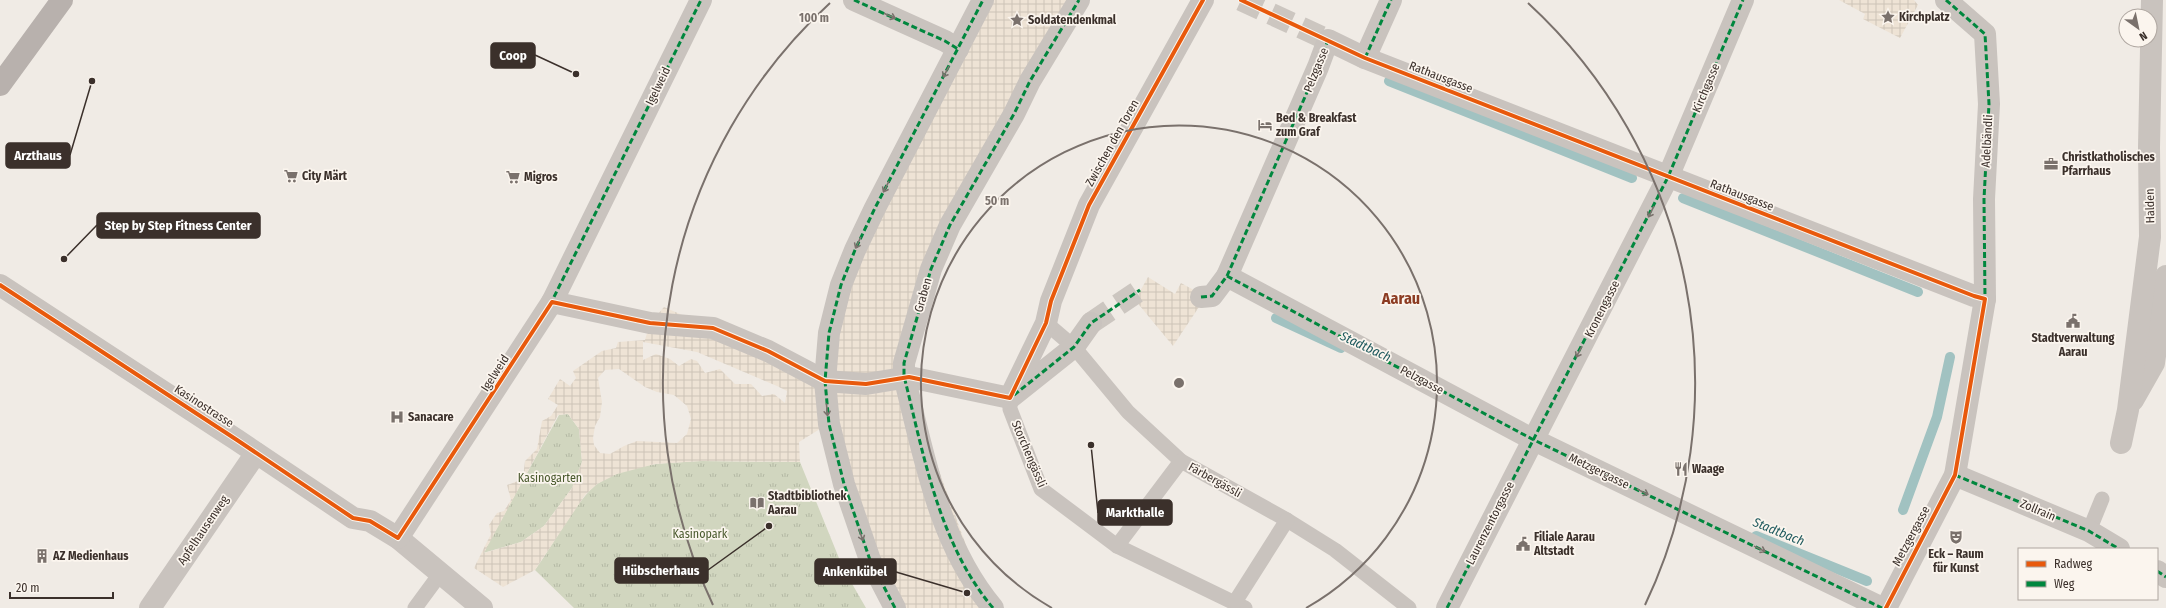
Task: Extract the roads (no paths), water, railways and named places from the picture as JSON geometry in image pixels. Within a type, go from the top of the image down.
[{"type":"main road","points":[[0,85],[62,0]]},
{"type":"street","name":"Igelweid","points":[[398,538],[552,302],[701,0]]},
{"type":"street","points":[[854,0],[945,41],[958,49]]},
{"type":"street","points":[[895,608],[870,560],[844,484],[828,424],[825,381],[829,333],[841,285],[875,208],[983,0]]},
{"type":"street","name":"Graben","points":[[993,608],[968,573],[949,533],[928,471],[904,376],[904,363],[931,269],[950,225],[1014,114],[1030,81],[1079,0]]},
{"type":"street","name":"Zwischen den Toren","points":[[1010,398],[1046,323],[1051,301],[1089,205],[1203,0]]},
{"type":"street","points":[[1365,58],[1391,0]]},
{"type":"street","name":"Kirchgasse","points":[[1668,177],[1743,0]]},
{"type":"street","name":"Adelbändli","points":[[1946,0],[1985,34],[1989,104],[1984,199],[1985,299]]},
{"type":"street","name":"Halden","points":[[2121,443],[2128,410],[2150,237],[2149,147],[2152,0]]},
{"type":"street","name":"Rathausgasse","points":[[1328,40],[1365,58],[1985,299]]},
{"type":"street","name":"Pelzgasse","points":[[1201,297],[1212,296],[1228,276],[1318,67],[1328,40]]},
{"type":"street","name":"Kronengasse","points":[[1532,439],[1598,317],[1668,177]]},
{"type":"street","name":"Pelzgasse","points":[[1228,276],[1532,439]]},
{"type":"street","name":"Halden","points":[[2128,410],[2154,362],[2166,276]]},
{"type":"street","name":"Kasinostrasse","points":[[0,285],[353,518],[370,521],[398,538],[482,608]]},
{"type":"street","points":[[1954,475],[1985,299]]},
{"type":"street","points":[[552,302],[650,322],[714,328],[768,351],[825,381],[866,384],[904,376],[1010,398],[1074,347],[1091,323]]},
{"type":"street","name":"Laurenzentorgasse","points":[[1447,608],[1532,439]]},
{"type":"street","name":"Metzgergasse","points":[[1532,439],[1882,608]]},
{"type":"street","name":"Apfelhausenweg","points":[[150,608],[256,453]]},
{"type":"street","name":"Metzgergasse","points":[[1886,608],[1954,475]]},
{"type":"street","name":"Zollrain","points":[[1954,475],[2089,531],[2117,548]]},
{"type":"lane","name":"Färbergässli","points":[[1046,323],[1074,347],[1128,412],[1181,461],[1287,520],[1335,550],[1409,608]]},
{"type":"lane","name":"Storchengässli","points":[[1010,398],[1010,409],[1041,489],[1117,546],[1240,605]]},
{"type":"lane","points":[[1117,546],[1181,461]]},
{"type":"lane","points":[[2089,531],[2102,499]]},
{"type":"lane","points":[[1240,605],[1287,520]]},
{"type":"lane","points":[[415,608],[440,574]]},
{"type":"waterway","name":"Stadtbach","points":[[1389,81],[1632,178]]},
{"type":"waterway","name":"Stadtbach","points":[[1683,198],[1918,292]]},
{"type":"waterway","name":"Stadtbach","points":[[1276,318],[1341,348]]},
{"type":"waterway","name":"Stadtbach","points":[[1903,510],[1937,417],[1950,357]]},
{"type":"waterway","name":"Stadtbach","points":[[1756,536],[1867,581]]},
{"type":"tunnel","points":[[1241,0],[1328,40]]},
{"type":"tunnel","points":[[1091,323],[1140,290]]},
{"type":"place","name":"Kirchplatz","points":[[1888,17]]},
{"type":"place","name":"Soldatendenkmal","points":[[1017,20]]},
{"type":"place","name":"Coop","points":[[576,74]]},
{"type":"place","name":"Arzthaus","points":[[92,81]]},
{"type":"place","name":"Bed & Breakfast zum Graf","points":[[1265,125]]},
{"type":"place","name":"Christkatholisches Pfarrhaus","points":[[2051,164]]},
{"type":"place","name":"City Märt","points":[[291,176]]},
{"type":"place","name":"Migros","points":[[513,177]]},
{"type":"place","name":"Step by Step Fitness Center","points":[[64,259]]},
{"type":"place","name":"Stadtverwaltung Aarau","points":[[2073,321]]},
{"type":"place","name":"Sanacare","points":[[397,417]]},
{"type":"place","name":"Markthalle","points":[[1091,445]]},
{"type":"place","name":"Waage","points":[[1681,469]]},
{"type":"place","name":"Stadtbibliothek Aarau","points":[[757,503]]},
{"type":"place","name":"Hübscherhaus","points":[[769,526]]},
{"type":"place","name":"Eck – Raum für Kunst","points":[[1956,537]]},
{"type":"place","name":"Filiale Aarau Altstadt","points":[[1523,544]]},
{"type":"place","name":"AZ Medienhaus","points":[[42,556]]},
{"type":"place","name":"Ankenkübel","points":[[967,593]]},
{"type":"district","name":"Aarau","points":[[1401,298]]},
{"type":"park label","name":"Kasinogarten","points":[[550,478]]},
{"type":"park label","name":"Kasinopark","points":[[700,534]]}]
